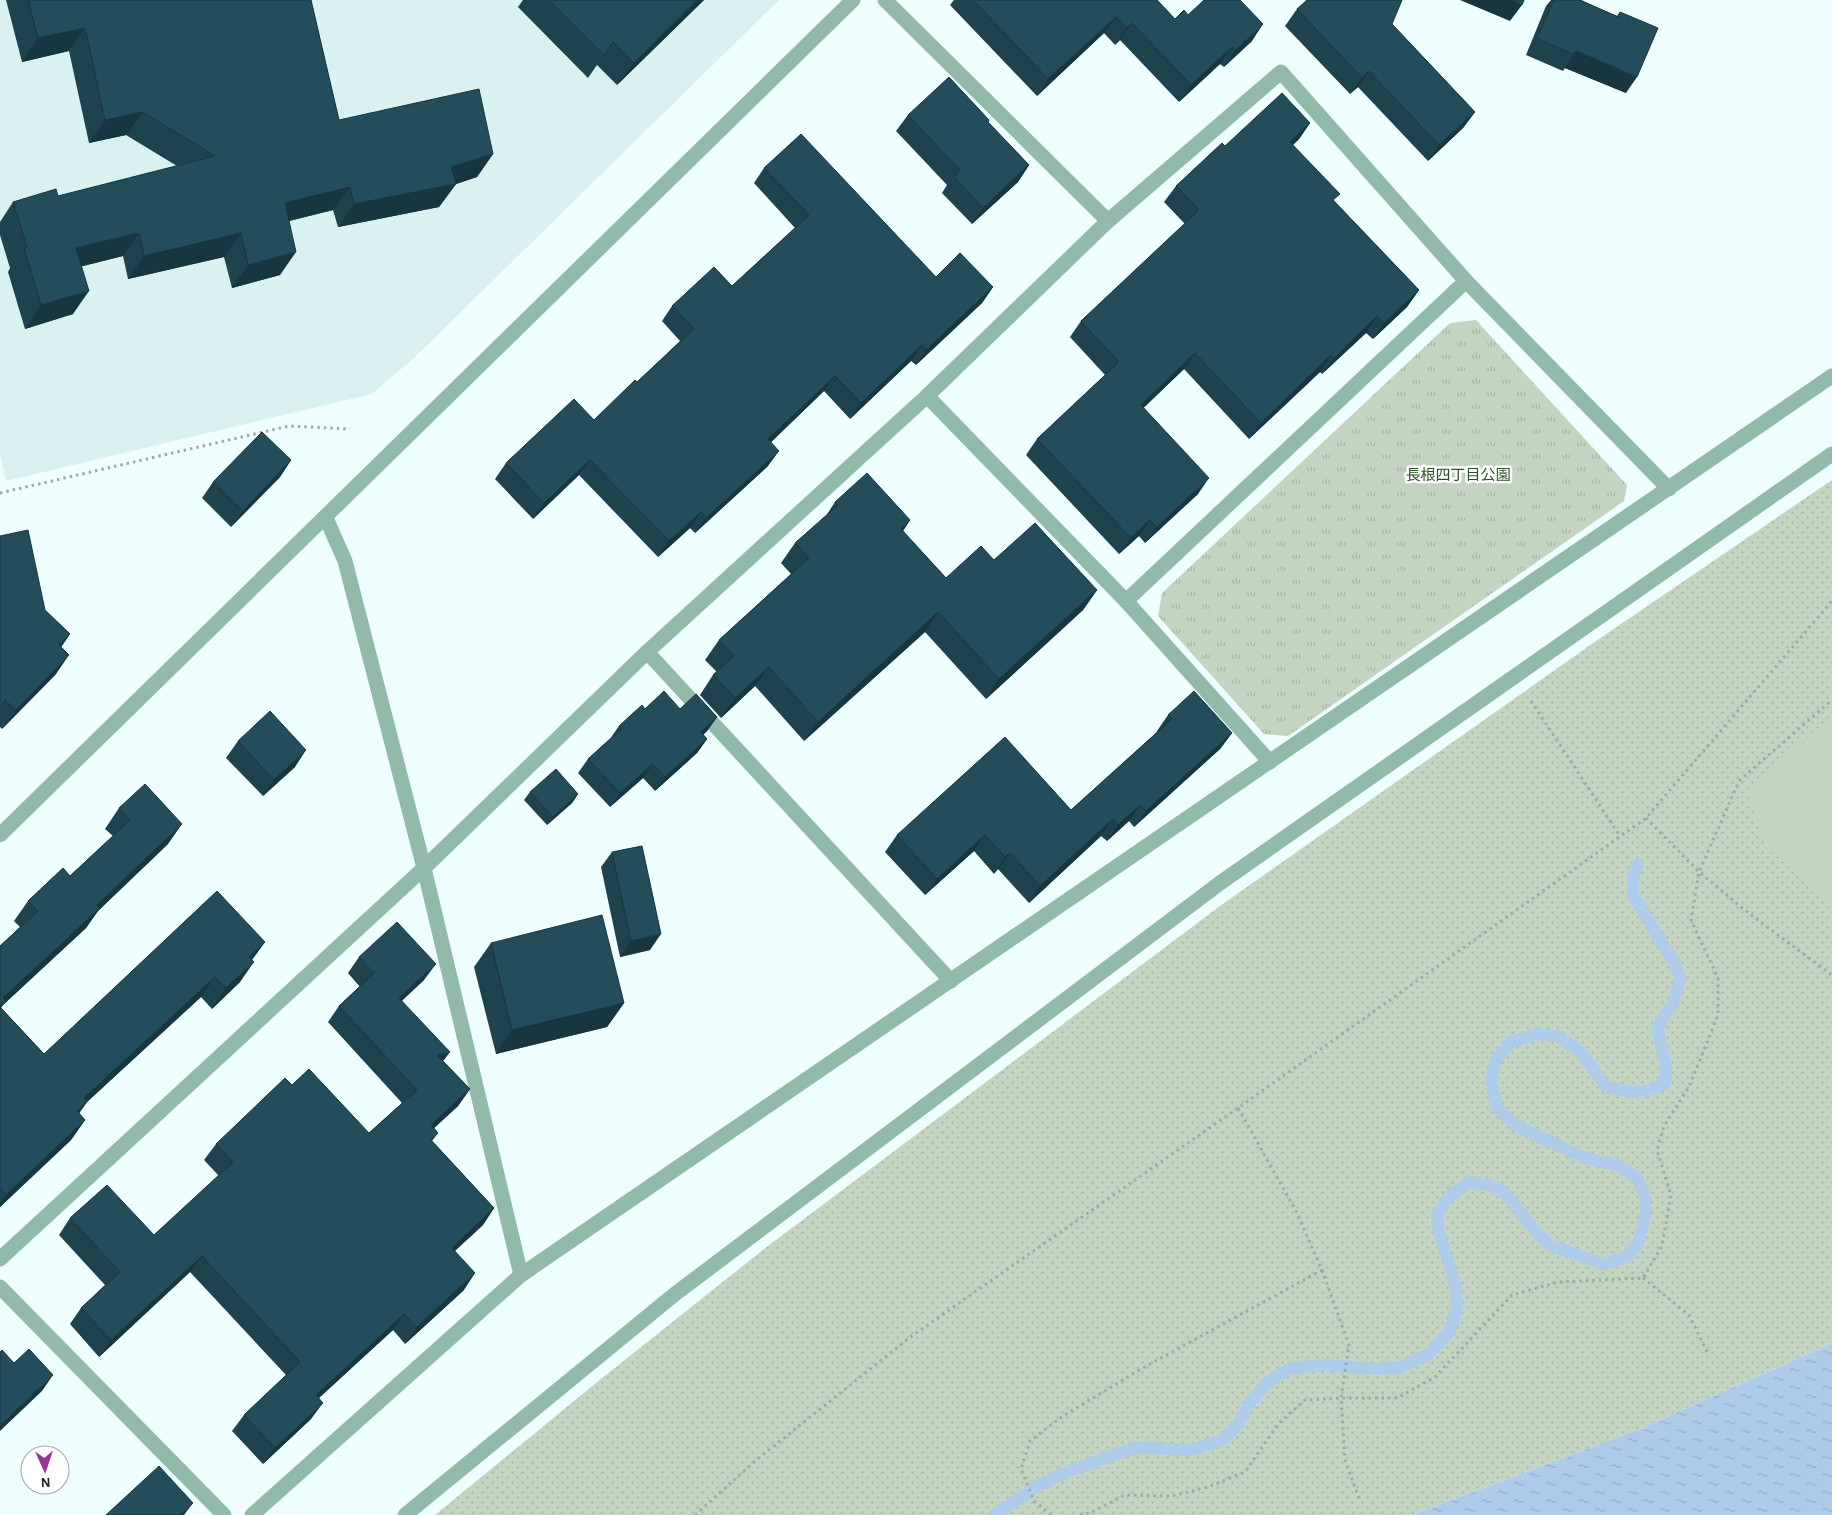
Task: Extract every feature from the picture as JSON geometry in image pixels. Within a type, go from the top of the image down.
[{"type":"street","points":[[0,835],[326,518],[853,0]]},
{"type":"street","points":[[885,0],[1108,221]]},
{"type":"street","points":[[0,1259],[424,868],[647,652],[927,396],[1108,221],[1281,72],[1466,281],[1669,490]]},
{"type":"street","points":[[1126,601],[1466,281]]},
{"type":"street","points":[[252,1515],[520,1275],[1669,490],[1832,376]]},
{"type":"street","points":[[927,396],[1126,601],[1270,762]]},
{"type":"street","points":[[405,1515],[690,1282],[1220,882],[1832,454]]},
{"type":"street","points":[[326,518],[346,562],[424,868],[520,1275]]},
{"type":"street","points":[[647,652],[950,981]]},
{"type":"street","points":[[0,1287],[224,1515]]},
{"type":"path","points":[[0,493],[289,426],[350,429]]},
{"type":"path","points":[[695,1515],[754,1462],[909,1338],[1238,1108],[1646,818],[1832,601]]},
{"type":"path","points":[[1515,676],[1620,836]]},
{"type":"path","points":[[1643,1278],[1662,1246],[1671,1195],[1657,1150],[1664,1126],[1689,1088],[1718,1015],[1718,978],[1691,920],[1699,872],[1739,781],[1832,700]]},
{"type":"path","points":[[1646,818],[1699,872],[1751,915],[1832,976]]},
{"type":"path","points":[[1238,1108],[1295,1209],[1322,1270],[1349,1345],[1341,1398],[1345,1460],[1360,1501]]},
{"type":"path","points":[[1052,1515],[1034,1501],[1021,1469],[1030,1441],[1060,1418],[1141,1369],[1322,1270]]},
{"type":"path","points":[[1080,1515],[1090,1513],[1125,1495],[1172,1496],[1208,1487],[1245,1472],[1279,1423],[1305,1400],[1397,1398],[1435,1377],[1512,1295],[1558,1282],[1643,1278],[1689,1315],[1708,1354]]},
{"type":"shaded area","points":[[0,0],[779,0],[414,358],[372,394],[6,481],[0,454]]},
{"type":"green space","name":"長根四丁目公園","points":[[1476,320],[1627,485],[1624,501],[1288,736],[1264,734],[1158,616],[1162,593],[1450,323]]},
{"type":"green space","points":[[1832,480],[1832,1343],[1642,1428],[1412,1515],[435,1515],[764,1249],[1220,906],[1599,639]]},
{"type":"green space","points":[[1832,716],[1832,902],[1766,847],[1746,792]]},
{"type":"water","points":[[1832,1343],[1832,1515],[1412,1515],[1642,1428]]},
{"type":"building","points":[[28,0],[311,0],[339,120],[479,89],[493,154],[451,167],[456,184],[354,204],[350,187],[285,203],[296,252],[248,265],[241,233],[144,256],[139,233],[76,248],[89,291],[41,305],[24,248],[27,247],[13,202],[56,189],[58,196],[215,156],[143,112],[105,120],[85,28],[38,38]]},
{"type":"building","points":[[549,0],[697,0],[634,63],[613,42],[604,55]]},
{"type":"building","points":[[973,0],[1157,0],[1175,19],[1184,10],[1188,15],[1204,0],[1240,0],[1263,24],[1235,51],[1232,47],[1191,85],[1132,23],[1127,28],[1116,17],[1048,79]]},
{"type":"building","points":[[1307,0],[1402,0],[1392,24],[1475,112],[1439,145],[1369,71],[1362,78],[1297,9]]},
{"type":"building","points":[[1511,0],[1524,0],[1522,5]]},
{"type":"building","points":[[1554,0],[1580,0],[1618,17],[1620,12],[1658,28],[1637,77],[1576,51],[1574,55],[1537,38]]},
{"type":"building","points":[[949,77],[1029,165],[983,208],[954,177],[960,170],[908,115]]},
{"type":"building","points":[[1282,93],[1310,123],[1290,142],[1340,194],[1333,200],[1419,290],[1384,323],[1377,316],[1334,358],[1331,355],[1261,423],[1195,353],[1141,405],[1209,478],[1157,527],[1150,520],[1131,538],[1037,439],[1119,362],[1081,321],[1199,210],[1176,186],[1222,143],[1225,146]]},
{"type":"building","points":[[801,134],[936,277],[960,253],[993,287],[926,350],[922,345],[861,403],[835,376],[768,439],[779,451],[706,518],[701,512],[669,541],[590,460],[544,503],[506,463],[574,399],[594,420],[635,380],[637,382],[694,329],[672,306],[714,267],[732,286],[809,215],[764,168]]},
{"type":"building","points":[[262,432],[291,460],[243,511],[213,482]]},
{"type":"building","points":[[867,473],[910,520],[901,529],[946,578],[981,546],[994,560],[1035,523],[1097,590],[999,679],[938,612],[818,722],[769,667],[735,698],[713,675],[734,656],[719,640],[809,558],[795,543],[838,505],[835,502]]},
{"type":"building","points":[[28,530],[45,610],[70,634],[59,645],[69,655],[16,710],[5,700],[0,706],[0,536]]},
{"type":"building","points":[[664,691],[680,709],[696,694],[717,717],[701,732],[707,739],[665,777],[653,764],[620,793],[588,759],[621,729],[619,726],[642,705],[645,709]]},
{"type":"building","points":[[1194,691],[1232,733],[1146,811],[1140,805],[1118,825],[1113,819],[1040,886],[1010,853],[1005,857],[985,835],[937,879],[897,835],[1005,737],[1071,810],[1172,719],[1168,715]]},
{"type":"building","points":[[270,711],[306,750],[274,780],[238,741]]},
{"type":"building","points":[[556,769],[578,794],[553,817],[530,792]]},
{"type":"building","points":[[145,784],[182,824],[97,905],[100,908],[3,998],[6,1001],[0,1006],[0,946],[38,911],[28,901],[63,868],[70,876],[130,820],[119,808]]},
{"type":"building","points":[[642,846],[661,934],[631,941],[612,852]]},
{"type":"building","points":[[217,891],[265,942],[249,957],[254,962],[226,988],[215,977],[84,1098],[87,1101],[77,1111],[85,1120],[6,1195],[0,1189],[0,1007],[44,1054]]},
{"type":"building","points":[[602,915],[624,1003],[512,1030],[491,943]]},
{"type":"building","points":[[397,922],[436,964],[399,998],[450,1052],[437,1055],[470,1089],[431,1125],[438,1133],[431,1140],[494,1208],[452,1248],[475,1273],[417,1327],[404,1314],[316,1395],[323,1403],[275,1448],[244,1415],[300,1362],[202,1256],[111,1340],[81,1308],[120,1272],[70,1218],[107,1185],[154,1235],[233,1162],[216,1144],[285,1078],[292,1085],[309,1069],[369,1133],[417,1090],[339,1006],[374,973],[359,957]]},
{"type":"building","points":[[29,1349],[53,1375],[0,1425],[0,1352],[2,1350],[14,1363]]},
{"type":"building","points":[[159,1466],[193,1503],[180,1515],[106,1515]]},
{"type":"waterway","points":[[994,1515],[1041,1484],[1071,1470],[1137,1447],[1195,1449],[1222,1440],[1236,1427],[1248,1405],[1267,1383],[1290,1368],[1324,1365],[1377,1369],[1401,1367],[1430,1353],[1449,1332],[1457,1310],[1456,1287],[1439,1232],[1437,1214],[1448,1197],[1469,1182],[1490,1185],[1506,1194],[1535,1231],[1550,1245],[1602,1264],[1625,1258],[1638,1244],[1646,1212],[1645,1197],[1637,1178],[1618,1165],[1587,1159],[1516,1126],[1497,1108],[1491,1082],[1496,1059],[1511,1042],[1537,1034],[1557,1036],[1581,1052],[1606,1087],[1623,1091],[1643,1092],[1665,1083],[1666,1066],[1657,1028],[1674,1001],[1680,978],[1674,963],[1633,895],[1633,876],[1638,864]]}]
